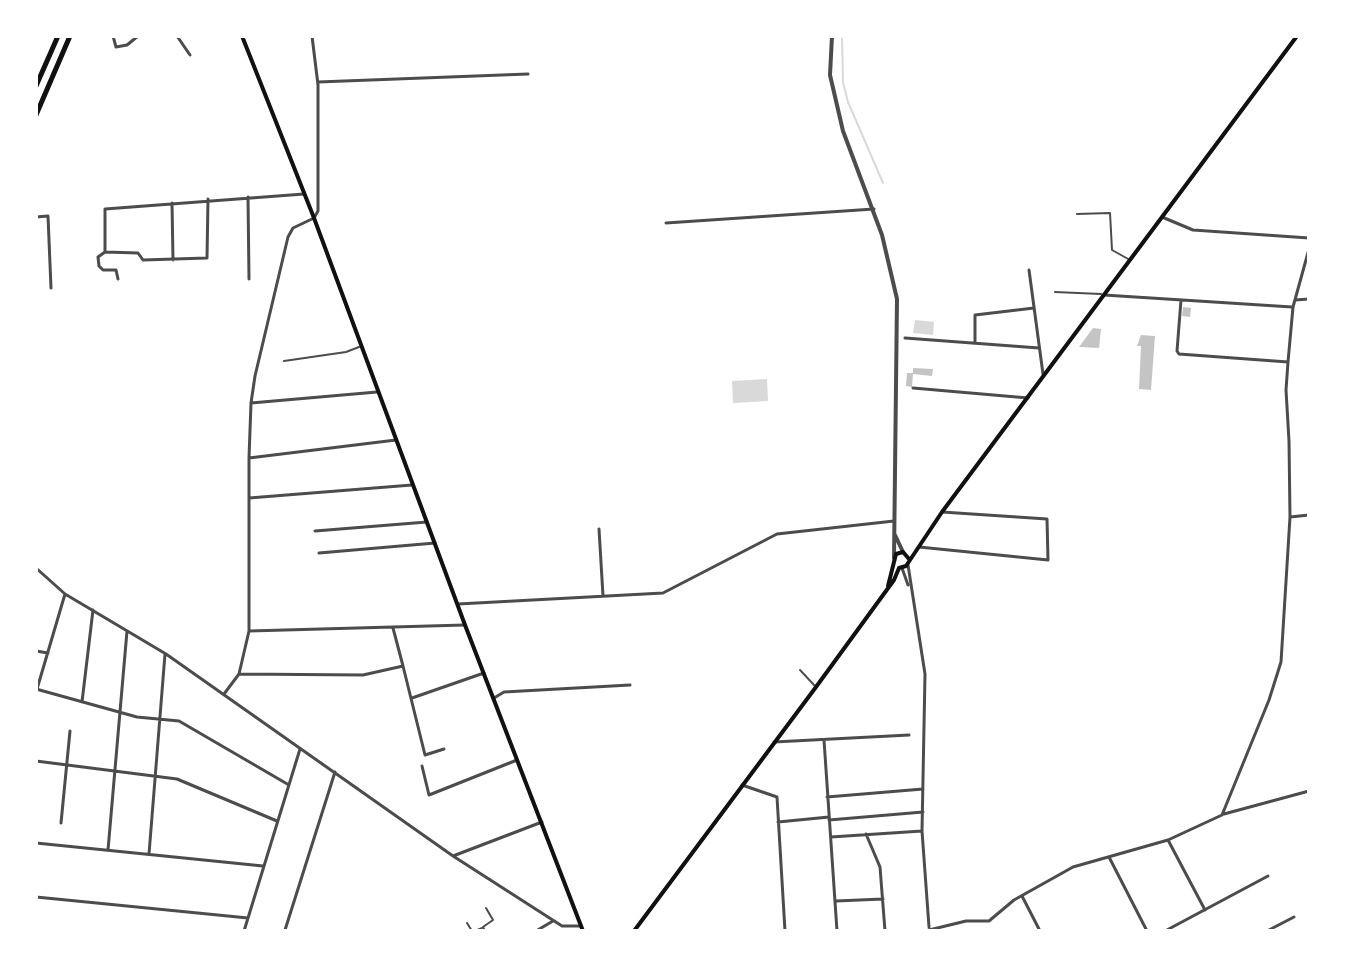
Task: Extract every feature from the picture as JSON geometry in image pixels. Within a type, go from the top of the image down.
[{"type":"main road","points":[[36,86],[58,36]]},
{"type":"main road","points":[[36,115],[70,36]]},
{"type":"main road","points":[[242,36],[314,218],[412,485],[582,928]]},
{"type":"main road","points":[[634,931],[1297,36]]},
{"type":"main road","points":[[885,591],[896,554],[919,547]]},
{"type":"main road","points":[[904,552],[904,565]]},
{"type":"main road","points":[[894,560],[904,565]]},
{"type":"street","points":[[113,36],[116,47],[127,45],[138,36]]},
{"type":"street","points":[[177,36],[190,55]]},
{"type":"street","points":[[224,694],[239,674],[249,631],[251,403],[260,351],[288,237],[297,225],[314,218],[318,211],[318,82],[312,36]]},
{"type":"street","points":[[832,36],[830,75],[843,131],[874,209],[889,262],[898,317],[894,560]]},
{"type":"street","points":[[318,82],[528,74]]},
{"type":"street","points":[[105,252],[105,209],[304,194]]},
{"type":"street","points":[[248,197],[249,279]]},
{"type":"street","points":[[118,279],[116,270],[103,270],[99,266],[98,257],[105,252],[138,253],[143,260],[207,258],[208,199]]},
{"type":"street","points":[[172,202],[173,260]]},
{"type":"street","points":[[666,223],[874,209]]},
{"type":"street","points":[[36,217],[48,216],[51,288]]},
{"type":"street","points":[[1162,217],[1193,230],[1309,238]]},
{"type":"street","points":[[1222,815],[1269,700],[1281,662],[1290,517],[1288,362],[1293,307],[1309,249]]},
{"type":"street","points":[[1029,270],[1044,378]]},
{"type":"street","points":[[1105,294],[1293,307]]},
{"type":"street","points":[[1295,300],[1309,299]]},
{"type":"street","points":[[1181,300],[1179,354],[1288,362]]},
{"type":"street","points":[[975,343],[975,315],[1034,308]]},
{"type":"street","points":[[905,338],[1039,348]]},
{"type":"street","points":[[913,388],[1028,398]]},
{"type":"street","points":[[251,403],[377,392]]},
{"type":"street","points":[[249,458],[396,440]]},
{"type":"street","points":[[249,498],[412,485]]},
{"type":"street","points":[[919,547],[1048,560],[1047,519],[942,512]]},
{"type":"street","points":[[1290,517],[1309,515]]},
{"type":"street","points":[[894,521],[896,542],[904,552]]},
{"type":"street","points":[[458,604],[663,593],[777,534],[894,521]]},
{"type":"street","points":[[315,531],[427,522]]},
{"type":"street","points":[[599,529],[603,596]]},
{"type":"street","points":[[319,553],[435,543]]},
{"type":"street","points":[[904,565],[925,674],[922,831],[928,930],[966,921],[989,921],[1022,896],[1073,867],[1168,840],[1222,815],[1309,791]]},
{"type":"street","points":[[904,565],[905,579],[911,593]]},
{"type":"street","points":[[36,568],[65,594],[166,654],[453,856],[553,921],[562,926],[582,928]]},
{"type":"street","points":[[894,580],[905,579]]},
{"type":"street","points":[[65,594],[36,689],[137,717],[179,721],[289,785]]},
{"type":"street","points":[[82,702],[93,610]]},
{"type":"street","points":[[249,631],[465,625]]},
{"type":"street","points":[[393,628],[425,755],[444,749]]},
{"type":"street","points":[[108,850],[127,631]]},
{"type":"street","points":[[36,651],[48,653]]},
{"type":"street","points":[[149,854],[166,654]]},
{"type":"street","points":[[239,674],[363,675],[403,666]]},
{"type":"street","points":[[412,698],[484,673]]},
{"type":"street","points":[[494,698],[504,692],[630,685]]},
{"type":"street","points":[[61,823],[70,731]]},
{"type":"street","points":[[774,742],[909,735]]},
{"type":"street","points":[[824,740],[837,931]]},
{"type":"street","points":[[244,931],[300,749]]},
{"type":"street","points":[[422,766],[429,795],[517,760]]},
{"type":"street","points":[[36,761],[177,779],[277,821]]},
{"type":"street","points":[[285,930],[335,772]]},
{"type":"street","points":[[742,785],[777,797],[785,931]]},
{"type":"street","points":[[827,797],[923,789]]},
{"type":"street","points":[[778,822],[923,812]]},
{"type":"street","points":[[453,856],[542,822]]},
{"type":"street","points":[[831,837],[922,831]]},
{"type":"street","points":[[866,834],[880,867],[885,931]]},
{"type":"street","points":[[1168,840],[1205,910]]},
{"type":"street","points":[[36,843],[263,866]]},
{"type":"street","points":[[1109,857],[1147,931]]},
{"type":"street","points":[[1165,931],[1268,876]]},
{"type":"street","points":[[1022,896],[1040,931]]},
{"type":"street","points":[[36,897],[248,918]]},
{"type":"street","points":[[836,901],[883,899]]},
{"type":"street","points":[[1267,931],[1294,917]]},
{"type":"street","points":[[536,931],[553,921]]},
{"type":"street","points":[[1279,925],[1283,931]]},
{"type":"lane","points":[[1077,214],[1110,213],[1112,250],[1130,260]]},
{"type":"lane","points":[[1055,292],[1105,294]]},
{"type":"lane","points":[[284,361],[360,347]]},
{"type":"lane","points":[[800,670],[816,687]]},
{"type":"lane","points":[[467,923],[474,931],[484,929],[493,920],[486,908]]},
{"type":"shaded area","points":[[915,320],[934,322],[933,335],[913,333]]},
{"type":"shaded area","points":[[767,379],[768,401],[733,403],[732,381]]},
{"type":"building","points":[[1183,307],[1191,308],[1190,317],[1182,316]]},
{"type":"building","points":[[1093,328],[1101,329],[1099,348],[1079,347]]},
{"type":"building","points":[[1141,335],[1155,336],[1151,390],[1139,389],[1141,346],[1137,346]]},
{"type":"building","points":[[913,368],[933,369],[932,376],[913,374],[912,387],[906,386],[907,373],[913,373]]},
{"type":"waterway","points":[[842,36],[843,82],[848,102],[883,183]]}]
